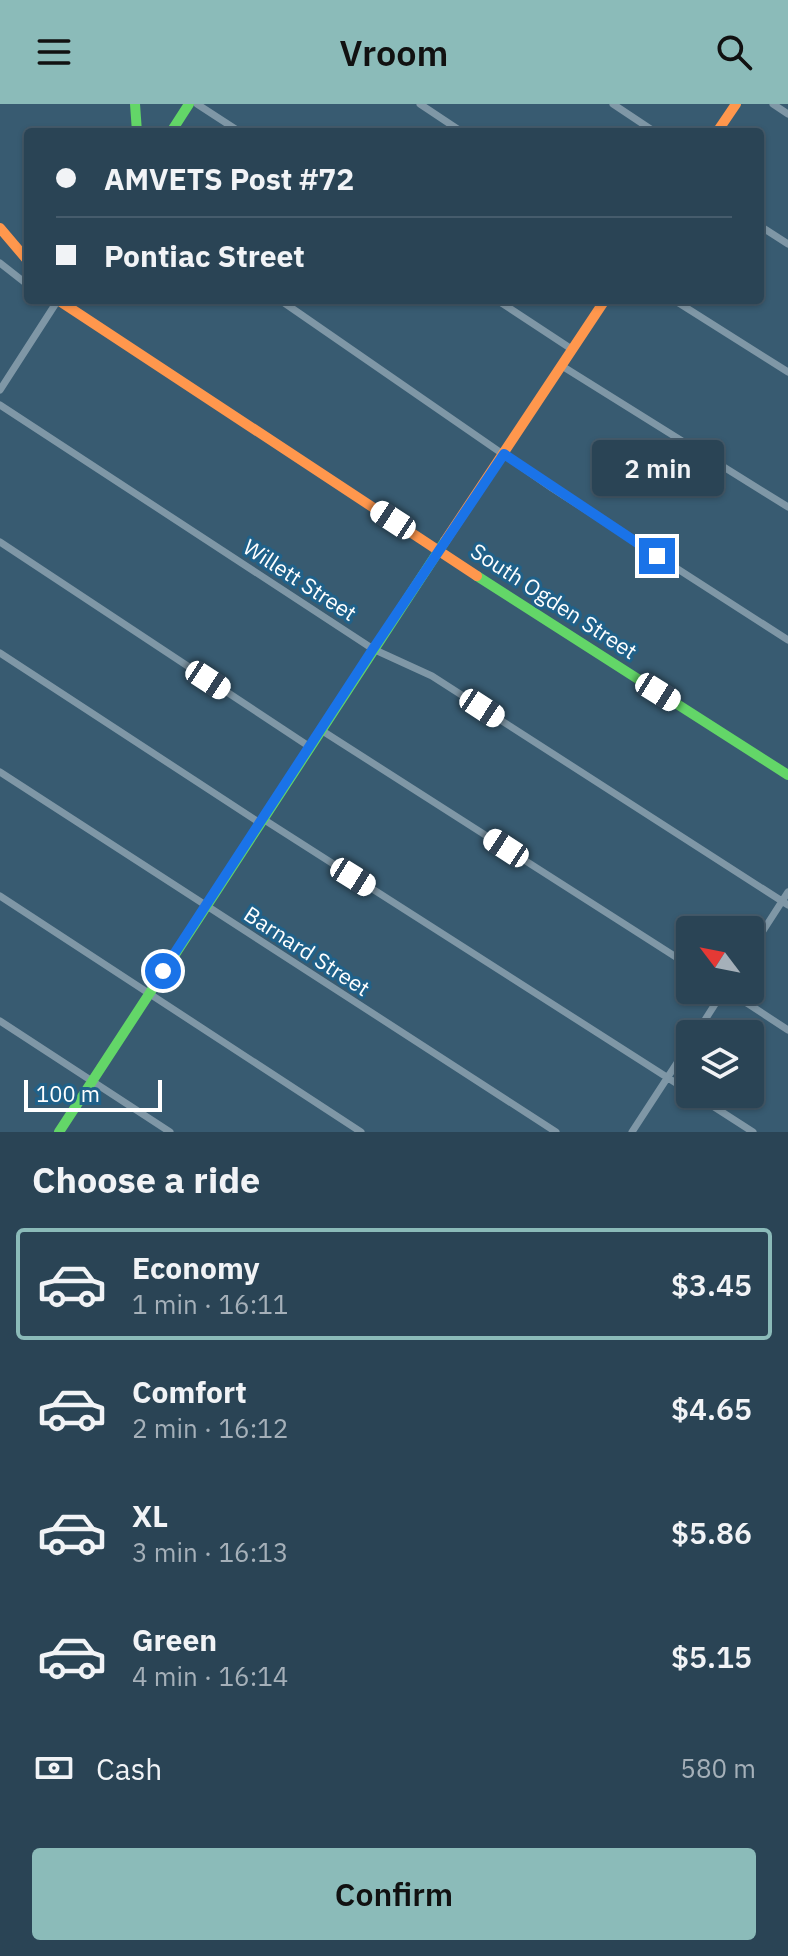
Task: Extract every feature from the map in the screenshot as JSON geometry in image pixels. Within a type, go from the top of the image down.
[{"type":"main road","points":[[135,104],[137,128]]},
{"type":"main road","points":[[174,128],[189,104]]},
{"type":"main road","points":[[720,128],[736,104]]},
{"type":"main road","points":[[0,228],[24,254]]},
{"type":"main road","name":"South Ogden Street","points":[[64,304],[439,551],[788,775]]},
{"type":"main road","points":[[59,1132],[373,649],[602,304]]},
{"type":"street","points":[[197,104],[234,128]]},
{"type":"street","points":[[420,104],[456,128]]},
{"type":"street","points":[[613,104],[649,128]]},
{"type":"street","points":[[773,104],[788,114]]},
{"type":"street","points":[[764,229],[788,244]]},
{"type":"street","points":[[0,263],[24,282]]},
{"type":"street","points":[[0,390],[55,304]]},
{"type":"street","points":[[286,304],[504,454],[788,640]]},
{"type":"street","points":[[503,304],[573,350]]},
{"type":"street","points":[[680,304],[788,372]]},
{"type":"street","points":[[562,366],[788,507]]},
{"type":"street","name":"Willett Street","points":[[0,405],[373,649],[432,676],[785,903]]},
{"type":"street","points":[[0,542],[310,747]]},
{"type":"street","points":[[0,653],[676,1082]]},
{"type":"street","points":[[321,730],[676,957]]},
{"type":"street","name":"Barnard Street","points":[[0,772],[556,1132]]},
{"type":"street","points":[[764,932],[785,903],[788,892]]},
{"type":"street","points":[[0,896],[361,1132]]},
{"type":"street","points":[[748,1004],[788,1030]]},
{"type":"street","points":[[0,1021],[170,1132]]},
{"type":"street","points":[[632,1132],[676,1065]]},
{"type":"street","points":[[715,1108],[753,1132]]},
{"type":"traffic: fast","points":[[135,104],[137,128]]},
{"type":"traffic: fast","points":[[174,128],[189,104]]},
{"type":"traffic: fast","points":[[59,1132],[445,541]]},
{"type":"traffic: fast","points":[[477,576],[788,775]]},
{"type":"traffic: slow","points":[[720,128],[736,104]]},
{"type":"traffic: slow","points":[[0,228],[24,256]]},
{"type":"traffic: slow","points":[[64,304],[477,576]]},
{"type":"traffic: slow","points":[[445,541],[602,304]]},
{"type":"route","points":[[163,971],[504,454],[657,556]]}]
